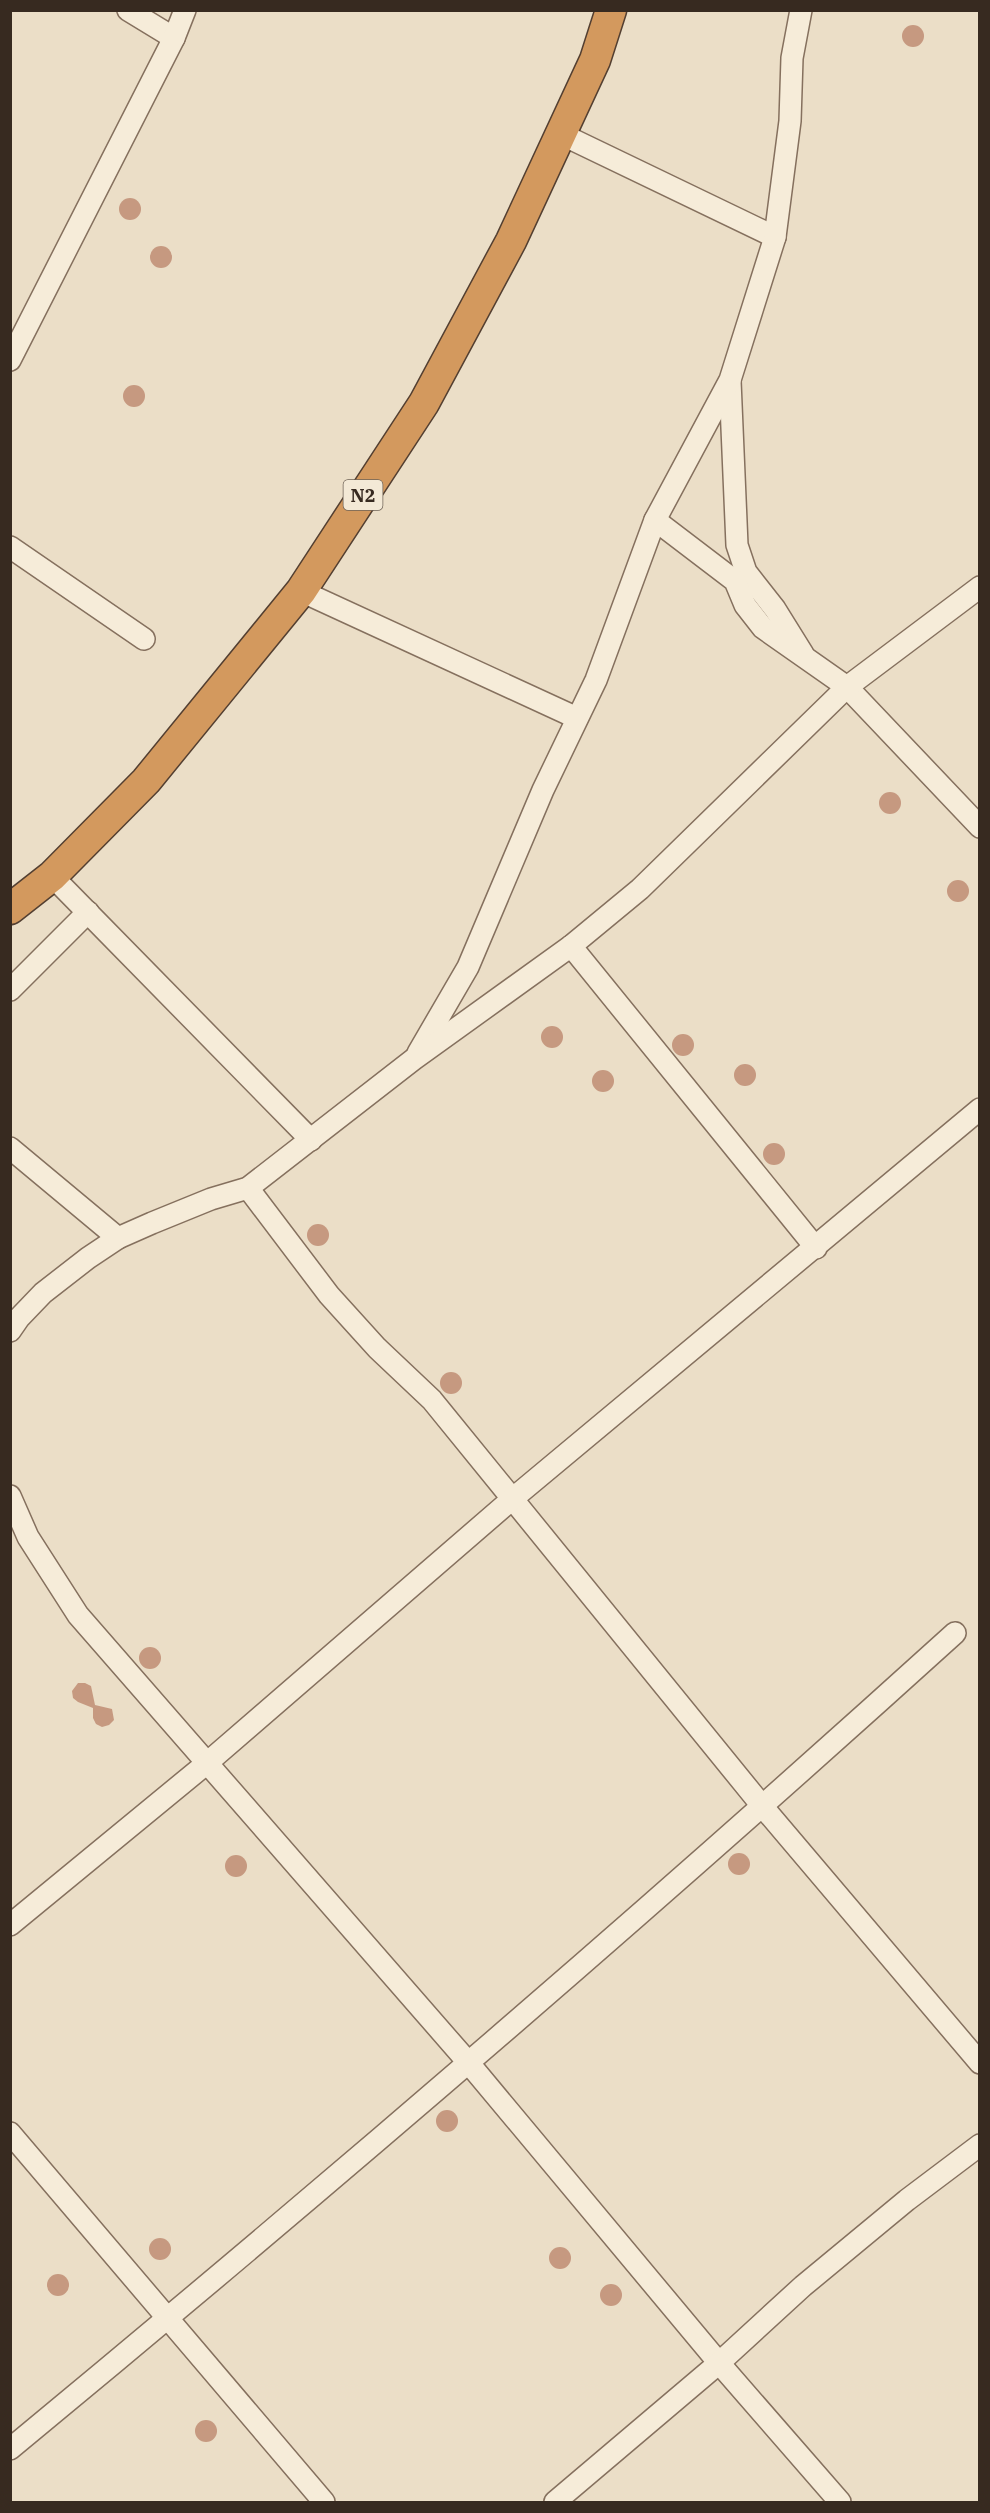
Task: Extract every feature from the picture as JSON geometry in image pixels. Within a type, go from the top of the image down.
[{"type":"highway","name":"N2","points":[[10,909],[52,876],[146,781],[302,591],[424,403],[511,241],[595,60],[610,10]]},
{"type":"street","points":[[128,10],[174,38]]},
{"type":"street","points":[[10,360],[174,38],[185,10]]},
{"type":"street","points":[[414,1059],[468,967],[538,801],[596,680],[655,520],[730,380],[775,237],[790,121],[792,58],[801,10]]},
{"type":"street","points":[[561,134],[775,237]]},
{"type":"street","points":[[730,380],[740,577]]},
{"type":"street","points":[[655,520],[740,577],[775,609],[806,658],[847,687],[980,827]]},
{"type":"street","points":[[10,547],[144,639]]},
{"type":"street","points":[[10,1331],[18,1318],[43,1293],[88,1258],[118,1239],[211,1199],[248,1188],[414,1059],[571,946],[640,889],[847,687],[980,587]]},
{"type":"street","points":[[302,591],[577,718]]},
{"type":"street","points":[[52,876],[311,1140]]},
{"type":"street","points":[[10,990],[88,912]]},
{"type":"street","points":[[571,946],[816,1248]]},
{"type":"street","points":[[10,1925],[207,1763],[511,1500],[980,1109]]},
{"type":"street","points":[[10,1148],[118,1239]]},
{"type":"street","points":[[248,1188],[329,1295],[377,1348],[432,1400],[511,1500],[763,1807],[980,2064]]},
{"type":"street","points":[[10,1496],[28,1537],[78,1615],[467,2061],[719,2363],[840,2502]]},
{"type":"street","points":[[10,2449],[167,2320],[763,1807],[956,1633]]},
{"type":"street","points":[[10,2133],[324,2502]]},
{"type":"street","points":[[555,2502],[719,2363],[812,2279],[907,2200],[980,2145]]},
{"type":"building","points":[[913,25],[923,32],[924,36],[917,46],[913,47],[903,40],[902,36],[909,26]]},
{"type":"building","points":[[130,198],[140,205],[141,209],[134,219],[130,220],[120,213],[119,209],[126,199]]},
{"type":"building","points":[[161,246],[171,253],[172,257],[165,267],[161,268],[151,261],[150,257],[157,247]]},
{"type":"building","points":[[134,385],[144,392],[145,396],[138,406],[134,407],[124,400],[123,396],[130,386]]},
{"type":"building","points":[[890,792],[900,799],[901,803],[894,813],[890,814],[880,807],[879,803],[886,793]]},
{"type":"building","points":[[958,880],[968,887],[969,891],[962,901],[958,902],[948,895],[947,891],[954,881]]},
{"type":"building","points":[[552,1026],[562,1033],[563,1037],[556,1047],[552,1048],[542,1041],[541,1037],[548,1027]]},
{"type":"building","points":[[683,1034],[693,1041],[694,1045],[687,1055],[683,1056],[673,1049],[672,1045],[679,1035]]},
{"type":"building","points":[[745,1064],[755,1071],[756,1075],[749,1085],[745,1086],[735,1079],[734,1075],[741,1065]]},
{"type":"building","points":[[603,1070],[613,1077],[614,1081],[607,1091],[603,1092],[593,1085],[592,1081],[599,1071]]},
{"type":"building","points":[[774,1143],[784,1150],[785,1154],[778,1164],[774,1165],[764,1158],[763,1154],[770,1144]]},
{"type":"building","points":[[318,1224],[328,1231],[329,1235],[322,1245],[318,1246],[308,1239],[307,1235],[314,1225]]},
{"type":"building","points":[[451,1372],[461,1379],[462,1383],[455,1393],[451,1394],[441,1387],[440,1383],[447,1373]]},
{"type":"building","points":[[150,1647],[160,1654],[161,1658],[154,1668],[150,1669],[140,1662],[139,1658],[146,1648]]},
{"type":"building","points":[[78,1683],[91,1686],[95,1705],[112,1709],[114,1720],[109,1725],[102,1727],[96,1724],[93,1718],[93,1708],[73,1698],[72,1691]]},
{"type":"building","points":[[739,1853],[749,1860],[750,1864],[743,1874],[739,1875],[729,1868],[728,1864],[735,1854]]},
{"type":"building","points":[[236,1855],[246,1862],[247,1866],[240,1876],[236,1877],[226,1870],[225,1866],[232,1856]]},
{"type":"building","points":[[447,2110],[457,2117],[458,2121],[451,2131],[447,2132],[437,2125],[436,2121],[443,2111]]},
{"type":"building","points":[[160,2238],[170,2245],[171,2249],[164,2259],[160,2260],[150,2253],[149,2249],[156,2239]]},
{"type":"building","points":[[560,2247],[570,2254],[571,2258],[564,2268],[560,2269],[550,2262],[549,2258],[556,2248]]},
{"type":"building","points":[[58,2274],[68,2281],[69,2285],[62,2295],[58,2296],[48,2289],[47,2285],[54,2275]]},
{"type":"building","points":[[611,2284],[621,2291],[622,2295],[615,2305],[611,2306],[601,2299],[600,2295],[607,2285]]},
{"type":"building","points":[[206,2420],[216,2427],[217,2431],[210,2441],[206,2442],[196,2435],[195,2431],[202,2421]]}]
